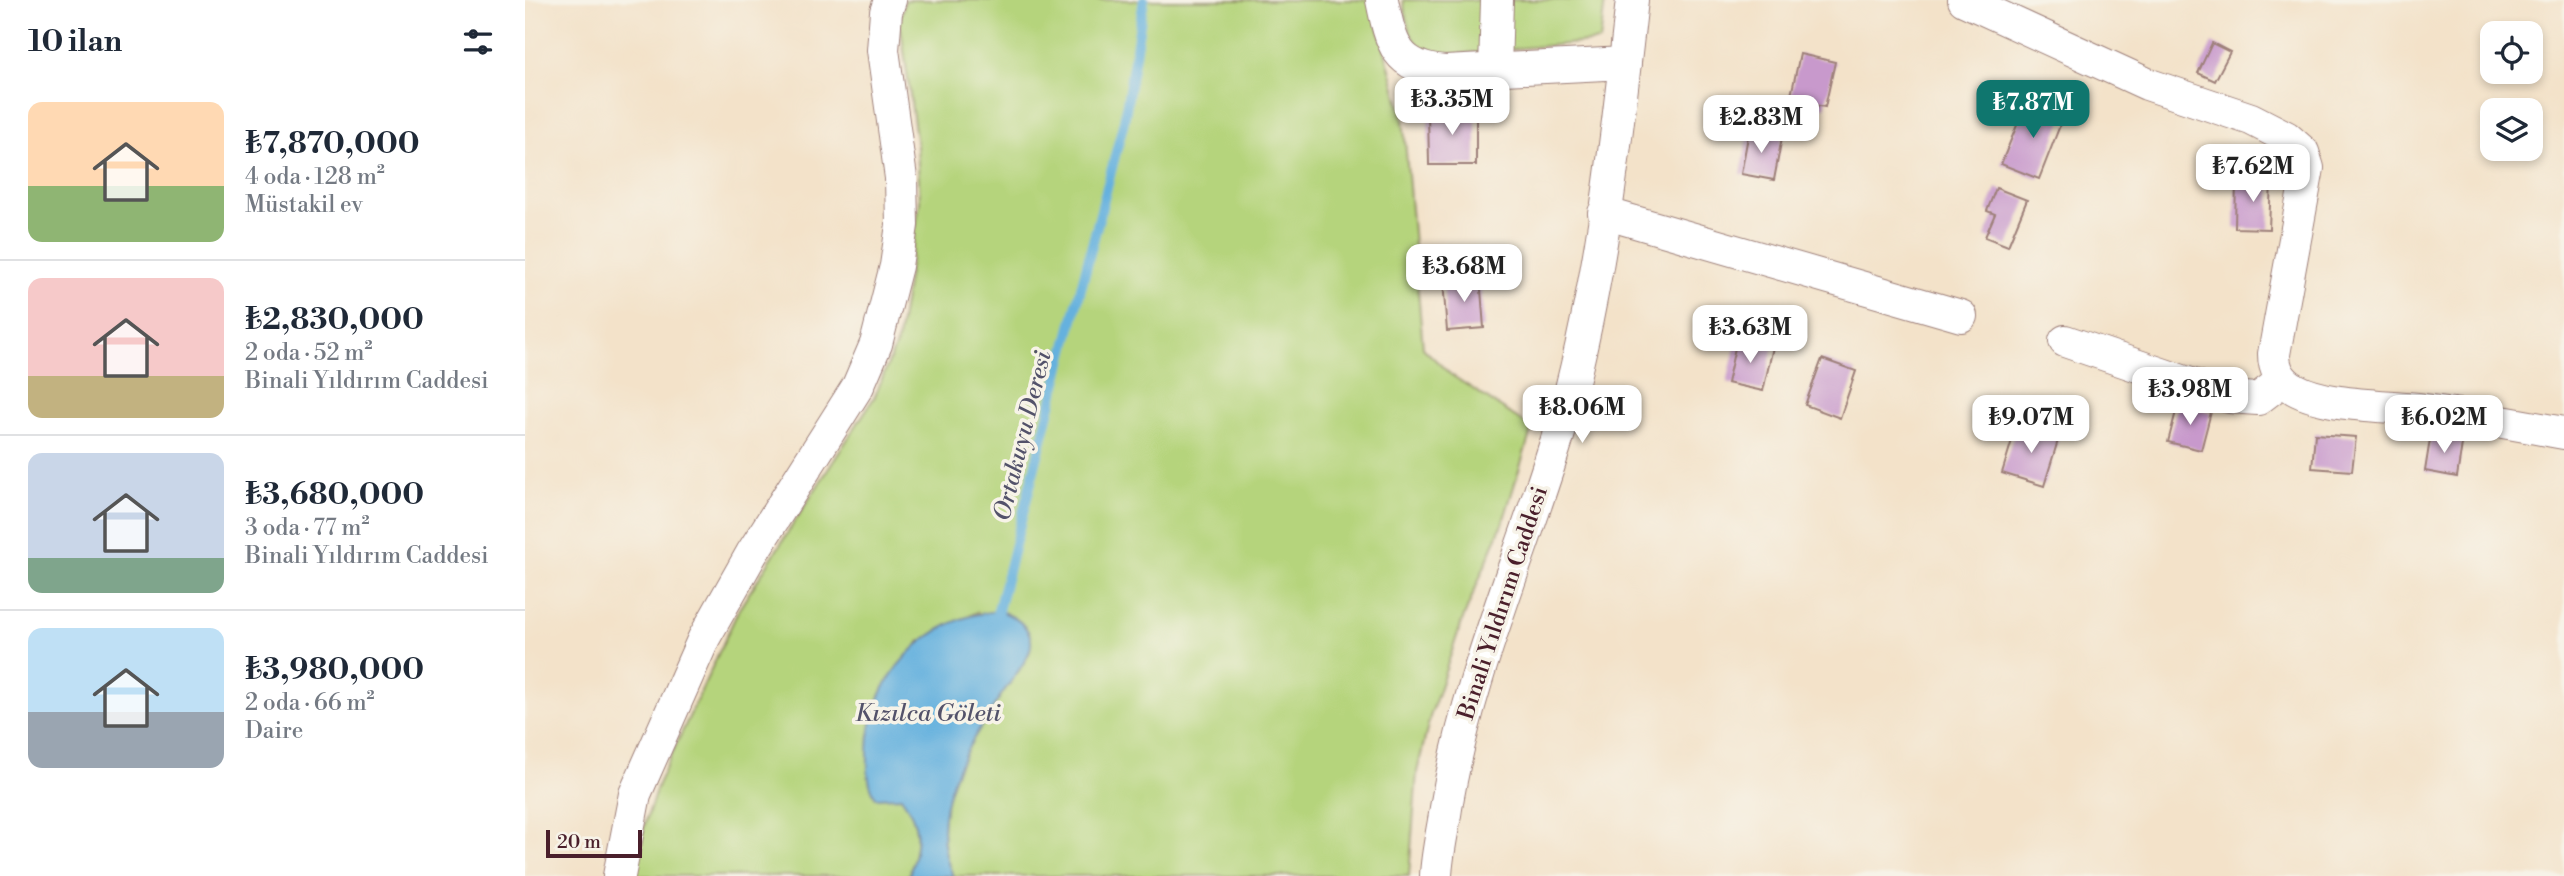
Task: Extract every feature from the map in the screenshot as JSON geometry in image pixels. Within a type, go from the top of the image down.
[{"type":"street","points":[[619,876],[635,794],[703,638],[752,553],[858,386],[876,344],[896,266],[902,225],[901,178],[883,50],[886,12],[891,0]]},
{"type":"street","points":[[1382,0],[1394,44],[1405,61],[1420,70],[1495,70],[1625,63]]},
{"type":"street","points":[[1495,70],[1497,0]]},
{"type":"street","name":"Binali Yıldırım Caddesi","points":[[1436,876],[1462,725],[1483,652],[1559,431],[1586,318],[1604,213],[1632,0]]},
{"type":"street","points":[[1964,0],[2147,84],[2251,119],[2286,137],[2303,152],[2308,168],[2274,355],[2274,367],[2283,380],[2296,390],[2317,396],[2466,416],[2564,433]]},
{"type":"street","points":[[1604,213],[1961,316]]},
{"type":"street","points":[[2065,341],[2229,397],[2258,399],[2283,380]]},
{"type":"green space","points":[[905,0],[1371,0],[1403,117],[1423,348],[1450,374],[1532,428],[1503,522],[1462,621],[1430,717],[1417,772],[1409,876],[953,876],[944,846],[944,816],[951,787],[978,730],[1030,651],[977,612],[919,642],[876,797],[901,796],[913,816],[917,835],[909,876],[635,876],[644,827],[658,784],[739,609],[875,396],[898,340],[920,202],[917,146],[900,21]]},
{"type":"green space","points":[[1403,0],[1605,0],[1600,41],[1445,55],[1424,49],[1418,44],[1409,30]]},
{"type":"water","name":"Kızılca Göleti","points":[[1000,611],[1024,626],[1031,638],[1031,645],[1024,663],[975,736],[953,780],[943,828],[945,852],[953,876],[909,876],[917,835],[913,817],[901,797],[876,798],[869,780],[871,724],[879,699],[891,676],[907,655],[926,638],[949,624],[973,615]]},
{"type":"building","points":[[2212,43],[2230,52],[2215,81],[2198,73]]},
{"type":"building","points":[[1800,54],[1835,62],[1825,107],[1790,100]]},
{"type":"building","points":[[2027,101],[2064,115],[2039,179],[2001,164]]},
{"type":"building","points":[[1428,110],[1476,110],[1476,165],[1429,165]]},
{"type":"building","points":[[1749,131],[1782,137],[1774,180],[1741,174]]},
{"type":"building","points":[[2236,179],[2271,180],[2269,229],[2235,228]]},
{"type":"building","points":[[1996,188],[2027,200],[2008,246],[1985,237],[1995,214],[1987,211]]},
{"type":"building","points":[[1480,277],[1484,328],[1447,331],[1443,281]]},
{"type":"building","points":[[1737,339],[1773,347],[1763,391],[1727,383]]},
{"type":"building","points":[[1822,359],[1856,371],[1840,418],[1805,405]]},
{"type":"building","points":[[2178,404],[2211,412],[2201,450],[2168,442]]},
{"type":"building","points":[[2017,424],[2059,437],[2044,486],[2002,473]]},
{"type":"building","points":[[2431,433],[2463,437],[2457,477],[2425,471]]},
{"type":"building","points":[[2315,434],[2356,437],[2352,471],[2312,468]]},
{"type":"waterway","name":"Ortakuyu Deresi","points":[[995,622],[1124,121],[1144,0]]}]
